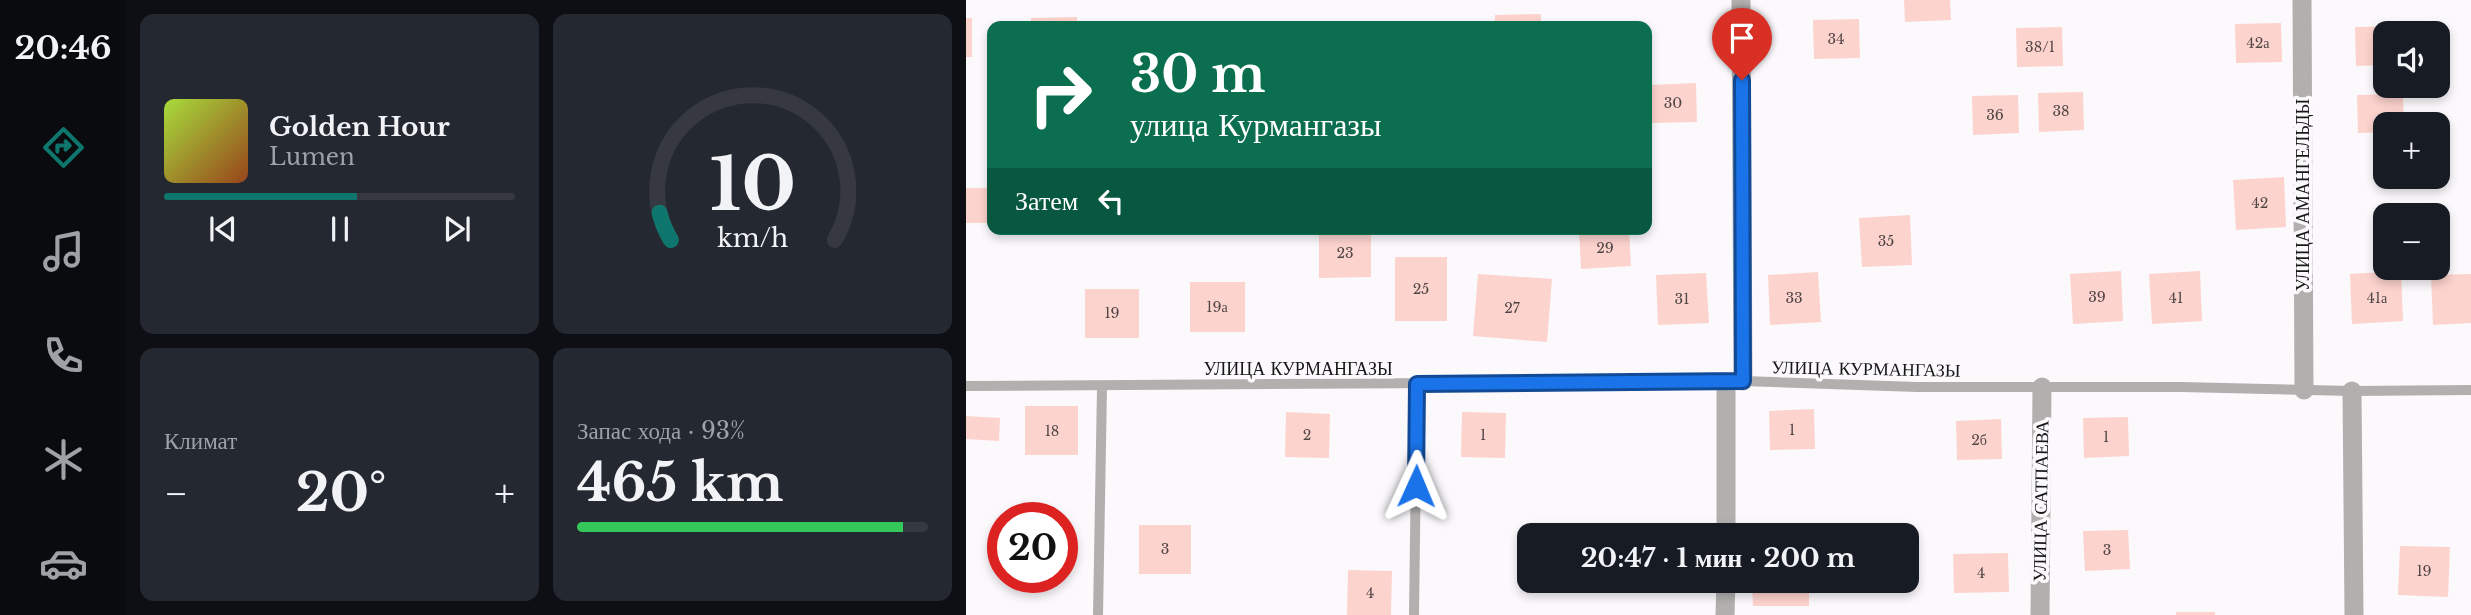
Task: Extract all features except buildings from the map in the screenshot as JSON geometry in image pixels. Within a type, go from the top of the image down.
[{"type":"street","points":[[1727,523],[1735,381],[1741,0]]},
{"type":"street","name":"УЛИЦА АМАНГЕЛЬДЫ","points":[[2302,0],[2304,390]]},
{"type":"street","name":"УЛИЦА САТПАЕВА","points":[[2040,615],[2042,387]]},
{"type":"street","points":[[2351,391],[2354,615]]},
{"type":"street","points":[[1726,593],[1726,615]]},
{"type":"lane","name":"УЛИЦА КУРМАНГАЗЫ","points":[[966,386],[1735,381],[1917,387],[2471,390]]},
{"type":"lane","points":[[1414,615],[1417,384]]},
{"type":"lane","points":[[1098,615],[1102,387]]},
{"type":"route","points":[[1416,486],[1417,384],[1743,381],[1742,80]]}]
